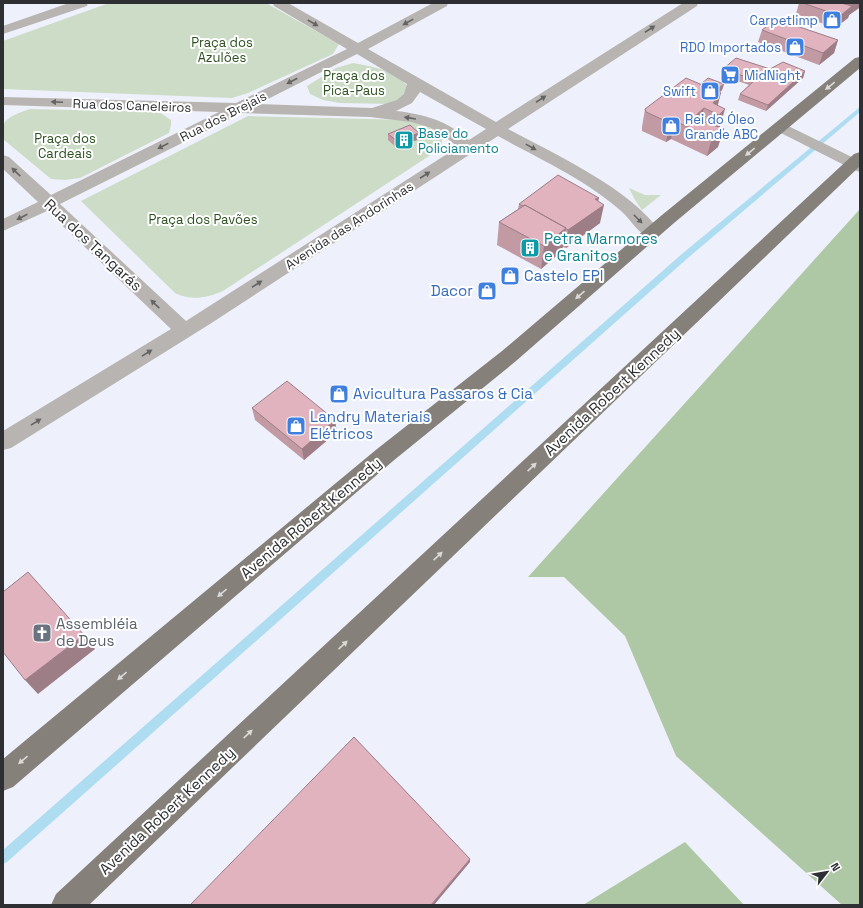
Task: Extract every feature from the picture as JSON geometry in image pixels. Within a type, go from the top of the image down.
[{"type":"main road","name":"Avenida Robert Kennedy","points":[[3,777],[385,455],[509,356],[652,233],[860,61]]},
{"type":"main road","name":"Avenida Robert Kennedy","points":[[67,905],[852,160]]},
{"type":"street","points":[[47,3],[58,11]]},
{"type":"street","points":[[3,30],[82,3]]},
{"type":"street","points":[[280,3],[442,98],[594,183],[610,193],[627,207],[652,233]]},
{"type":"street","name":"Rua dos Brejais","points":[[3,226],[358,49],[442,3]]},
{"type":"street","name":"Avenida das Andorinhas","points":[[3,442],[184,330],[517,114],[692,3]]},
{"type":"street","points":[[370,112],[404,102],[414,91],[415,82]]},
{"type":"street","points":[[442,98],[483,111],[517,114]]},
{"type":"street","name":"Rua dos Caneleiros","points":[[3,101],[370,112],[423,120],[436,124],[451,132],[468,147]]},
{"type":"street","points":[[780,127],[852,160]]},
{"type":"street","name":"Rua dos Tangarás","points":[[3,160],[184,330]]},
{"type":"green space","name":"Praça dos Azulões","points":[[109,3],[266,3],[339,44],[333,54],[248,93],[232,98],[3,89],[3,41]]},
{"type":"green space","name":"Praça dos Pica-Paus","points":[[353,63],[377,68],[391,73],[404,82],[409,88],[404,97],[392,104],[340,103],[323,100],[310,94],[307,86],[336,68]]},
{"type":"green space","name":"Praça dos Cardeais","points":[[30,109],[159,112],[171,120],[171,125],[169,133],[80,178],[65,180],[51,179],[3,139],[3,126],[7,120]]},
{"type":"green space","name":"Praça dos Pavões","points":[[248,116],[409,120],[425,124],[443,136],[441,147],[429,156],[223,291],[199,298],[187,297],[175,293],[81,201]]},
{"type":"green space","points":[[629,188],[645,195],[661,195],[642,210]]},
{"type":"green space","points":[[860,209],[860,905],[842,905],[676,756],[625,636],[564,577],[528,577]]},
{"type":"green space","points":[[685,842],[744,905],[583,905]]},
{"type":"building","points":[[803,3],[841,3],[852,6],[840,16]]},
{"type":"building","points":[[776,19],[838,40],[823,53],[762,30]]},
{"type":"building","points":[[736,58],[770,69],[783,62],[805,71],[768,105],[740,94],[755,80],[723,69]]},
{"type":"building","points":[[686,78],[721,93],[713,103],[725,109],[719,115],[704,108],[693,118],[724,129],[712,138],[675,121],[670,123],[646,112],[645,109]]},
{"type":"building","points":[[708,78],[724,84],[716,90],[701,84]]},
{"type":"building","points":[[410,125],[419,133],[397,141],[388,134]]},
{"type":"building","points":[[558,175],[599,198],[595,199],[604,205],[568,230],[525,205],[523,206],[519,204]]},
{"type":"building","points":[[525,205],[566,228],[544,246],[499,222]]},
{"type":"building","name":"Landry Materiais Elétricos","points":[[287,381],[335,420],[302,449],[252,408]]},
{"type":"building","name":"Assembléia de Deus","points":[[28,572],[84,635],[25,680],[3,652],[3,592]]},
{"type":"building","points":[[354,737],[470,859],[431,905],[190,905]]},
{"type":"waterway","points":[[3,858],[686,255],[860,109]]},
{"type":"place","name":"Carpetlimp","points":[[832,20]]},
{"type":"place","name":"RDO Importados","points":[[795,47]]},
{"type":"place","name":"MidNight","points":[[730,75]]},
{"type":"place","name":"Swift","points":[[710,91]]},
{"type":"place","name":"Rei do Óleo Grande ABC","points":[[671,126]]},
{"type":"place","name":"Base do Policiamento","points":[[404,140]]},
{"type":"place","name":"Petra Marmores e Granitos","points":[[530,248]]},
{"type":"place","name":"Castelo EPI","points":[[510,276]]},
{"type":"place","name":"Dacor","points":[[487,291]]},
{"type":"place","name":"Avicultura Passaros & Cia","points":[[339,394]]},
{"type":"place","name":"Landry Materiais Elétricos","points":[[296,426]]},
{"type":"place","name":"Assembléia de Deus","points":[[42,633]]}]
